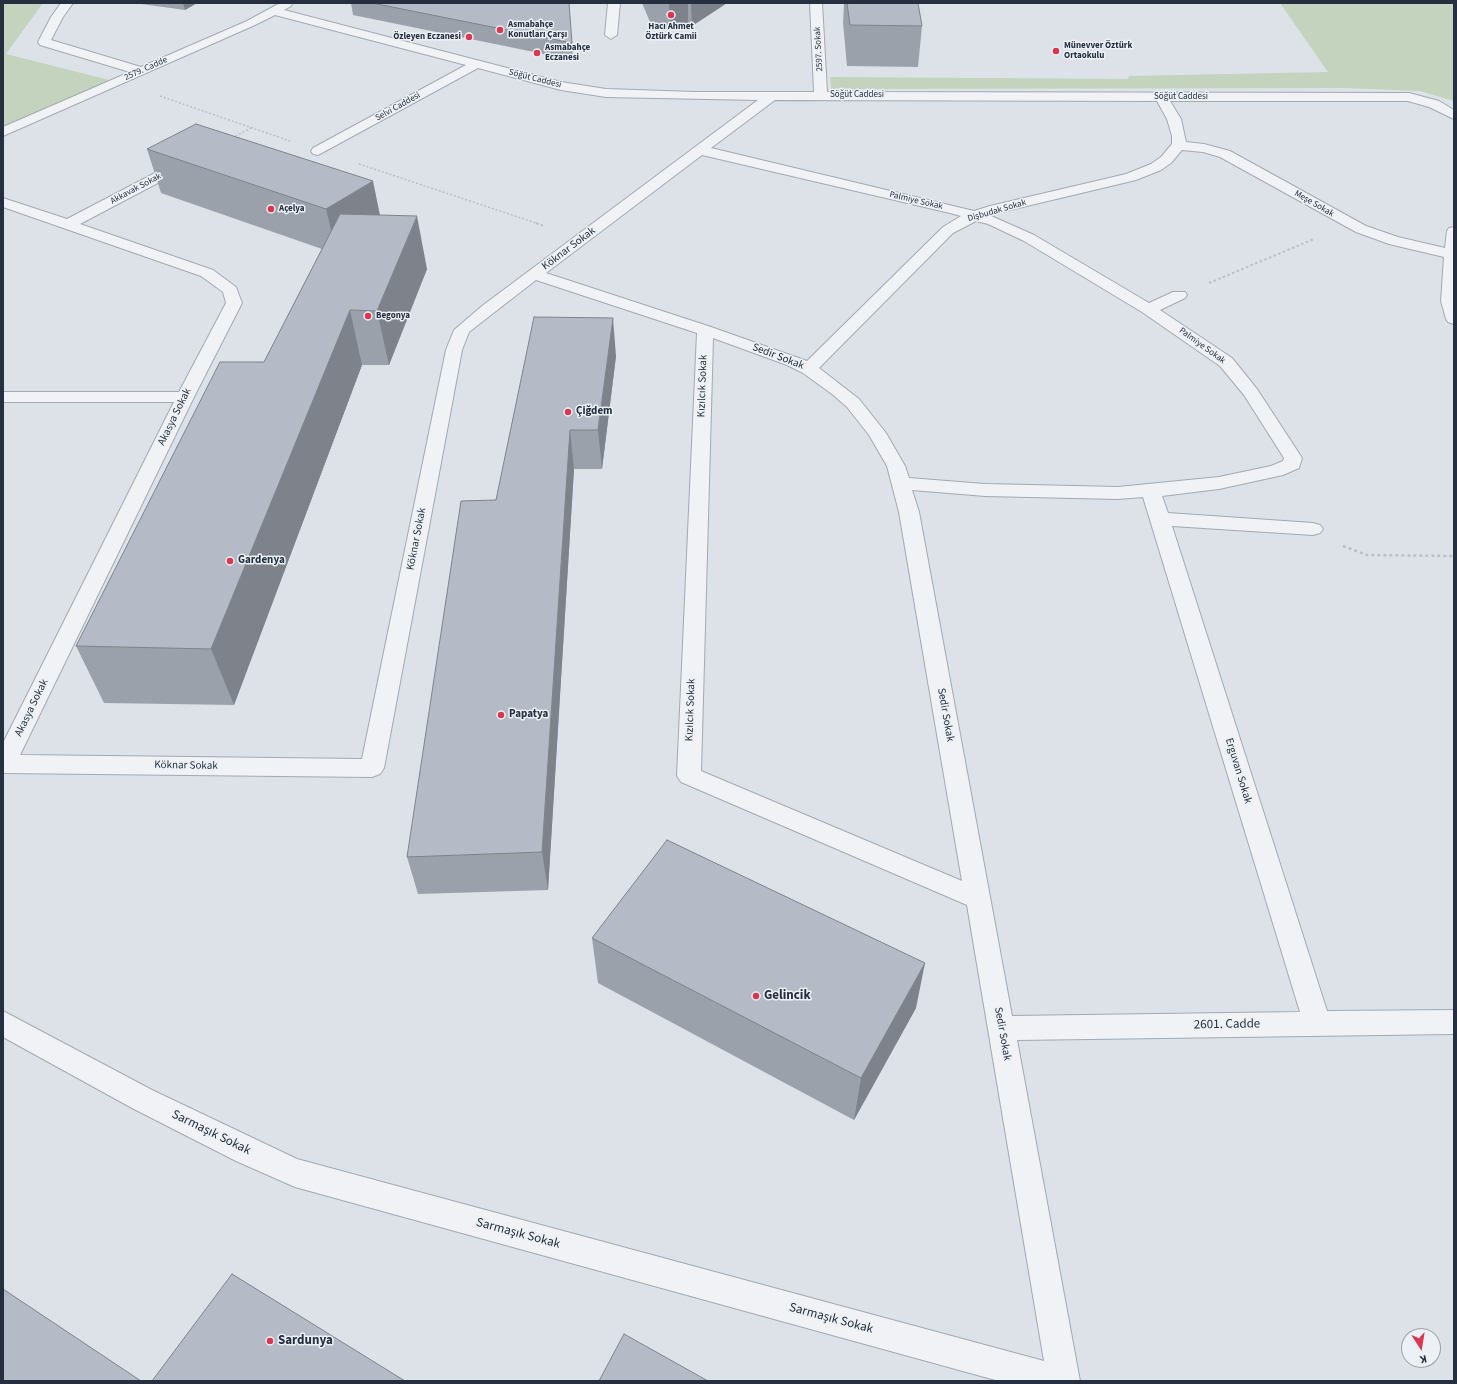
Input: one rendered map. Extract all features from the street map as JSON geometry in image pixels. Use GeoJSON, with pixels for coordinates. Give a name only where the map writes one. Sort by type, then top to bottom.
{"type":"FeatureCollection","features":[{"type":"Feature","properties":{"kind":"street"},"geometry":{"type":"LineString","coordinates":[[67,3],[57,17],[44,42],[142,71]]}},
{"type":"Feature","properties":{"kind":"street","name":"2579. Cadde"},"geometry":{"type":"LineString","coordinates":[[6,129],[142,71],[274,11],[288,3]]}},
{"type":"Feature","properties":{"kind":"street"},"geometry":{"type":"LineString","coordinates":[[611,35],[614,3]]}},
{"type":"Feature","properties":{"kind":"street","name":"2597. Sokak"},"geometry":{"type":"LineString","coordinates":[[816,3],[821,95]]}},
{"type":"Feature","properties":{"kind":"street","name":"Söğüt Caddesi"},"geometry":{"type":"LineString","coordinates":[[274,11],[560,86],[589,91],[647,95],[1409,98],[1430,102],[1451,113]]}},
{"type":"Feature","properties":{"kind":"street","name":"Selvi Caddesi"},"geometry":{"type":"LineString","coordinates":[[318,151],[477,64]]}},
{"type":"Feature","properties":{"kind":"street","name":"Köknar Sokak"},"geometry":{"type":"LineString","coordinates":[[4,764],[372,768],[456,343],[462,330],[772,96]]}},
{"type":"Feature","properties":{"kind":"street"},"geometry":{"type":"LineString","coordinates":[[1162,97],[1174,119],[1179,145]]}},
{"type":"Feature","properties":{"kind":"street","name":"Akkavak Sokak"},"geometry":{"type":"LineString","coordinates":[[69,224],[224,142]]}},
{"type":"Feature","properties":{"kind":"street","name":"Dişbudak Sokak"},"geometry":{"type":"LineString","coordinates":[[809,369],[948,230],[973,216],[1114,182],[1143,172],[1166,160],[1179,145]]}},
{"type":"Feature","properties":{"kind":"street","name":"Meşe Sokak"},"geometry":{"type":"LineString","coordinates":[[1179,145],[1204,148],[1225,154],[1349,224],[1394,241],[1452,254]]}},
{"type":"Feature","properties":{"kind":"street","name":"Palmiye Sokak"},"geometry":{"type":"LineString","coordinates":[[700,150],[973,216],[993,222],[1029,238],[1148,309],[1226,362],[1251,393],[1293,458],[1292,464],[1276,471],[1219,483],[1151,491],[1118,493],[985,490],[902,483]]}},
{"type":"Feature","properties":{"kind":"street","name":"Akasya Sokak"},"geometry":{"type":"LineString","coordinates":[[3,202],[207,273],[216,278],[230,290],[234,303],[184,397],[4,764]]}},
{"type":"Feature","properties":{"kind":"street"},"geometry":{"type":"LineString","coordinates":[[1454,231],[1449,301],[1454,319]]}},
{"type":"Feature","properties":{"kind":"street","name":"Sedir Sokak"},"geometry":{"type":"LineString","coordinates":[[535,275],[705,330],[793,361],[809,369],[838,390],[864,417],[887,449],[902,483],[909,512],[1064,1381]]}},
{"type":"Feature","properties":{"kind":"street"},"geometry":{"type":"LineString","coordinates":[[1148,309],[1180,295]]}},
{"type":"Feature","properties":{"kind":"street","name":"Kızılcık Sokak"},"geometry":{"type":"LineString","coordinates":[[705,330],[689,776],[978,900]]}},
{"type":"Feature","properties":{"kind":"street"},"geometry":{"type":"LineString","coordinates":[[3,397],[184,397]]}},
{"type":"Feature","properties":{"kind":"street","name":"Erguvan Sokak"},"geometry":{"type":"LineString","coordinates":[[1151,491],[1317,1023]]}},
{"type":"Feature","properties":{"kind":"street"},"geometry":{"type":"LineString","coordinates":[[1160,519],[1314,529]]}},
{"type":"Feature","properties":{"kind":"street","name":"2601. Cadde"},"geometry":{"type":"LineString","coordinates":[[1001,1028],[1454,1022]]}},
{"type":"Feature","properties":{"kind":"street","name":"Sarmaşık Sokak"},"geometry":{"type":"LineString","coordinates":[[3,1023],[149,1102],[295,1173],[1058,1381]]}},
{"type":"Feature","properties":{"kind":"path"},"geometry":{"type":"LineString","coordinates":[[117,82],[582,239]]}},
{"type":"Feature","properties":{"kind":"path"},"geometry":{"type":"LineString","coordinates":[[224,142],[251,128]]}},
{"type":"Feature","properties":{"kind":"path"},"geometry":{"type":"LineString","coordinates":[[1180,295],[1349,224]]}},
{"type":"Feature","properties":{"kind":"path"},"geometry":{"type":"LineString","coordinates":[[1314,529],[1351,550],[1367,555],[1454,556]]}},
{"type":"Feature","properties":{"kind":"green space"},"geometry":{"type":"Polygon","coordinates":[[[3,3],[43,3],[6,54],[117,82],[3,132],[3,3]]]}},
{"type":"Feature","properties":{"kind":"green space"},"geometry":{"type":"Polygon","coordinates":[[[1280,3],[1454,3],[1454,101],[1420,91],[1345,88],[831,89],[830,77],[1128,79],[1129,76],[1328,72],[1280,3]]]}},
{"type":"Feature","properties":{"kind":"building"},"geometry":{"type":"Polygon","coordinates":[[[372,3],[569,3],[572,43],[372,3]]]}},
{"type":"Feature","properties":{"kind":"building"},"geometry":{"type":"Polygon","coordinates":[[[847,3],[918,3],[922,26],[850,25],[847,3]]]}},
{"type":"Feature","properties":{"kind":"building"},"geometry":{"type":"Polygon","coordinates":[[[196,124],[373,181],[326,209],[147,149],[196,124]]]}},
{"type":"Feature","properties":{"kind":"building"},"geometry":{"type":"Polygon","coordinates":[[[340,214],[417,216],[377,311],[350,310],[211,649],[76,646],[220,362],[264,362],[340,214]]]}},
{"type":"Feature","properties":{"kind":"building"},"geometry":{"type":"Polygon","coordinates":[[[534,317],[613,318],[598,430],[570,430],[542,852],[407,857],[461,501],[496,500],[534,317]]]}},
{"type":"Feature","properties":{"kind":"building","name":"Gelincik"},"geometry":{"type":"Polygon","coordinates":[[[667,840],[925,963],[861,1078],[592,938],[667,840]]]}},
{"type":"Feature","properties":{"kind":"building"},"geometry":{"type":"Polygon","coordinates":[[[232,1274],[405,1381],[152,1381],[232,1274]]]}},
{"type":"Feature","properties":{"kind":"building"},"geometry":{"type":"Polygon","coordinates":[[[3,1289],[141,1381],[3,1381],[3,1289]]]}},
{"type":"Feature","properties":{"kind":"building"},"geometry":{"type":"Polygon","coordinates":[[[624,1334],[708,1381],[599,1381],[624,1334]]]}},
{"type":"Feature","properties":{"kind":"place","name":"Hacı Ahmet Öztürk Camii"},"geometry":{"type":"Point","coordinates":[671,15]}},
{"type":"Feature","properties":{"kind":"place","name":"Asmabahçe Konutları Çarşı"},"geometry":{"type":"Point","coordinates":[500,30]}},
{"type":"Feature","properties":{"kind":"place","name":"Özleyen Eczanesi"},"geometry":{"type":"Point","coordinates":[469,37]}},
{"type":"Feature","properties":{"kind":"place","name":"Münevver Öztürk Ortaokulu"},"geometry":{"type":"Point","coordinates":[1056,51]}},
{"type":"Feature","properties":{"kind":"place","name":"Asmabahçe Eczanesi"},"geometry":{"type":"Point","coordinates":[537,53]}},
{"type":"Feature","properties":{"kind":"place","name":"Açelya"},"geometry":{"type":"Point","coordinates":[271,209]}},
{"type":"Feature","properties":{"kind":"place","name":"Begonya"},"geometry":{"type":"Point","coordinates":[368,316]}},
{"type":"Feature","properties":{"kind":"place","name":"Çiğdem"},"geometry":{"type":"Point","coordinates":[568,412]}},
{"type":"Feature","properties":{"kind":"place","name":"Gardenya"},"geometry":{"type":"Point","coordinates":[230,561]}},
{"type":"Feature","properties":{"kind":"place","name":"Papatya"},"geometry":{"type":"Point","coordinates":[501,715]}},
{"type":"Feature","properties":{"kind":"place","name":"Gelincik"},"geometry":{"type":"Point","coordinates":[756,996]}},
{"type":"Feature","properties":{"kind":"place","name":"Sardunya"},"geometry":{"type":"Point","coordinates":[270,1341]}}]}
